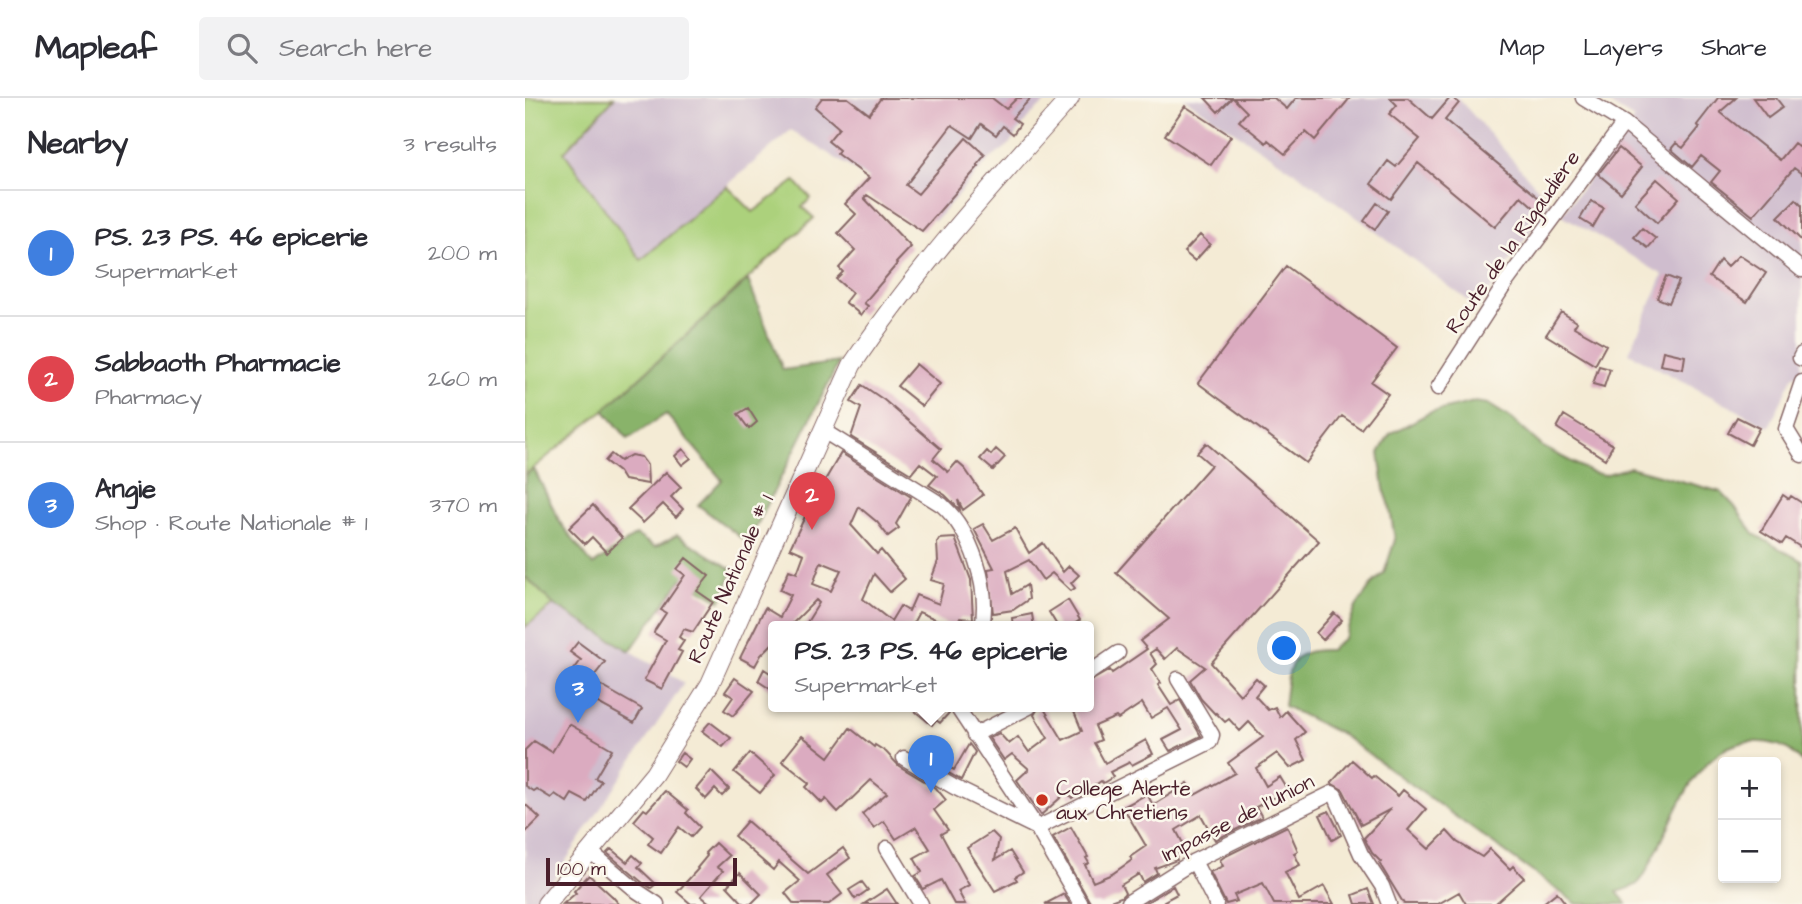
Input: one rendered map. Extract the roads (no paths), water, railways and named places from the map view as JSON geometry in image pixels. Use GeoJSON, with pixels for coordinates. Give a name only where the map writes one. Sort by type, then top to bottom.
{"type":"FeatureCollection","features":[{"type":"Feature","properties":{"kind":"main road","name":"Route Nationale # 1"},"geometry":{"type":"LineString","coordinates":[[546,904],[654,774],[710,684],[852,365],[884,318],[987,191],[1070,98]]}},
{"type":"Feature","properties":{"kind":"street"},"geometry":{"type":"LineString","coordinates":[[1583,98],[1625,123],[1802,270]]}},
{"type":"Feature","properties":{"kind":"street","name":"Route de la Rigaudière"},"geometry":{"type":"LineString","coordinates":[[1438,388],[1507,281],[1625,123]]}},
{"type":"Feature","properties":{"kind":"street"},"geometry":{"type":"LineString","coordinates":[[1802,382],[1786,429],[1802,454]]}},
{"type":"Feature","properties":{"kind":"street"},"geometry":{"type":"LineString","coordinates":[[822,430],[952,513],[979,570],[983,621]]}},
{"type":"Feature","properties":{"kind":"street"},"geometry":{"type":"LineString","coordinates":[[1094,670],[1118,653]]}},
{"type":"Feature","properties":{"kind":"street"},"geometry":{"type":"LineString","coordinates":[[1037,828],[1210,742],[1212,735],[1178,679]]}},
{"type":"Feature","properties":{"kind":"street"},"geometry":{"type":"LineString","coordinates":[[960,712],[1037,828],[1081,904]]}},
{"type":"Feature","properties":{"kind":"street"},"geometry":{"type":"LineString","coordinates":[[974,735],[1019,712]]}},
{"type":"Feature","properties":{"kind":"street"},"geometry":{"type":"LineString","coordinates":[[904,758],[954,787],[1037,828]]}},
{"type":"Feature","properties":{"kind":"street","name":"Impasse de l'Union"},"geometry":{"type":"LineString","coordinates":[[1128,903],[1194,861],[1332,793],[1335,794],[1361,854],[1383,887],[1389,904]]}},
{"type":"Feature","properties":{"kind":"street"},"geometry":{"type":"LineString","coordinates":[[887,848],[921,904]]}},
{"type":"Feature","properties":{"kind":"street"},"geometry":{"type":"LineString","coordinates":[[591,852],[637,891],[657,904]]}},
{"type":"Feature","properties":{"kind":"street"},"geometry":{"type":"LineString","coordinates":[[1194,861],[1216,904]]}},
{"type":"Feature","properties":{"kind":"place","name":"Sabbaoth Pharmacie"},"geometry":{"type":"Point","coordinates":[812,530]}},
{"type":"Feature","properties":{"kind":"place","name":"Angie"},"geometry":{"type":"Point","coordinates":[578,723]}},
{"type":"Feature","properties":{"kind":"place","name":"PS. 23 PS. 46 epicerie"},"geometry":{"type":"Point","coordinates":[931,793]}},
{"type":"Feature","properties":{"kind":"place","name":"College Alerte aux Chretiens"},"geometry":{"type":"Point","coordinates":[1042,800]}}]}
